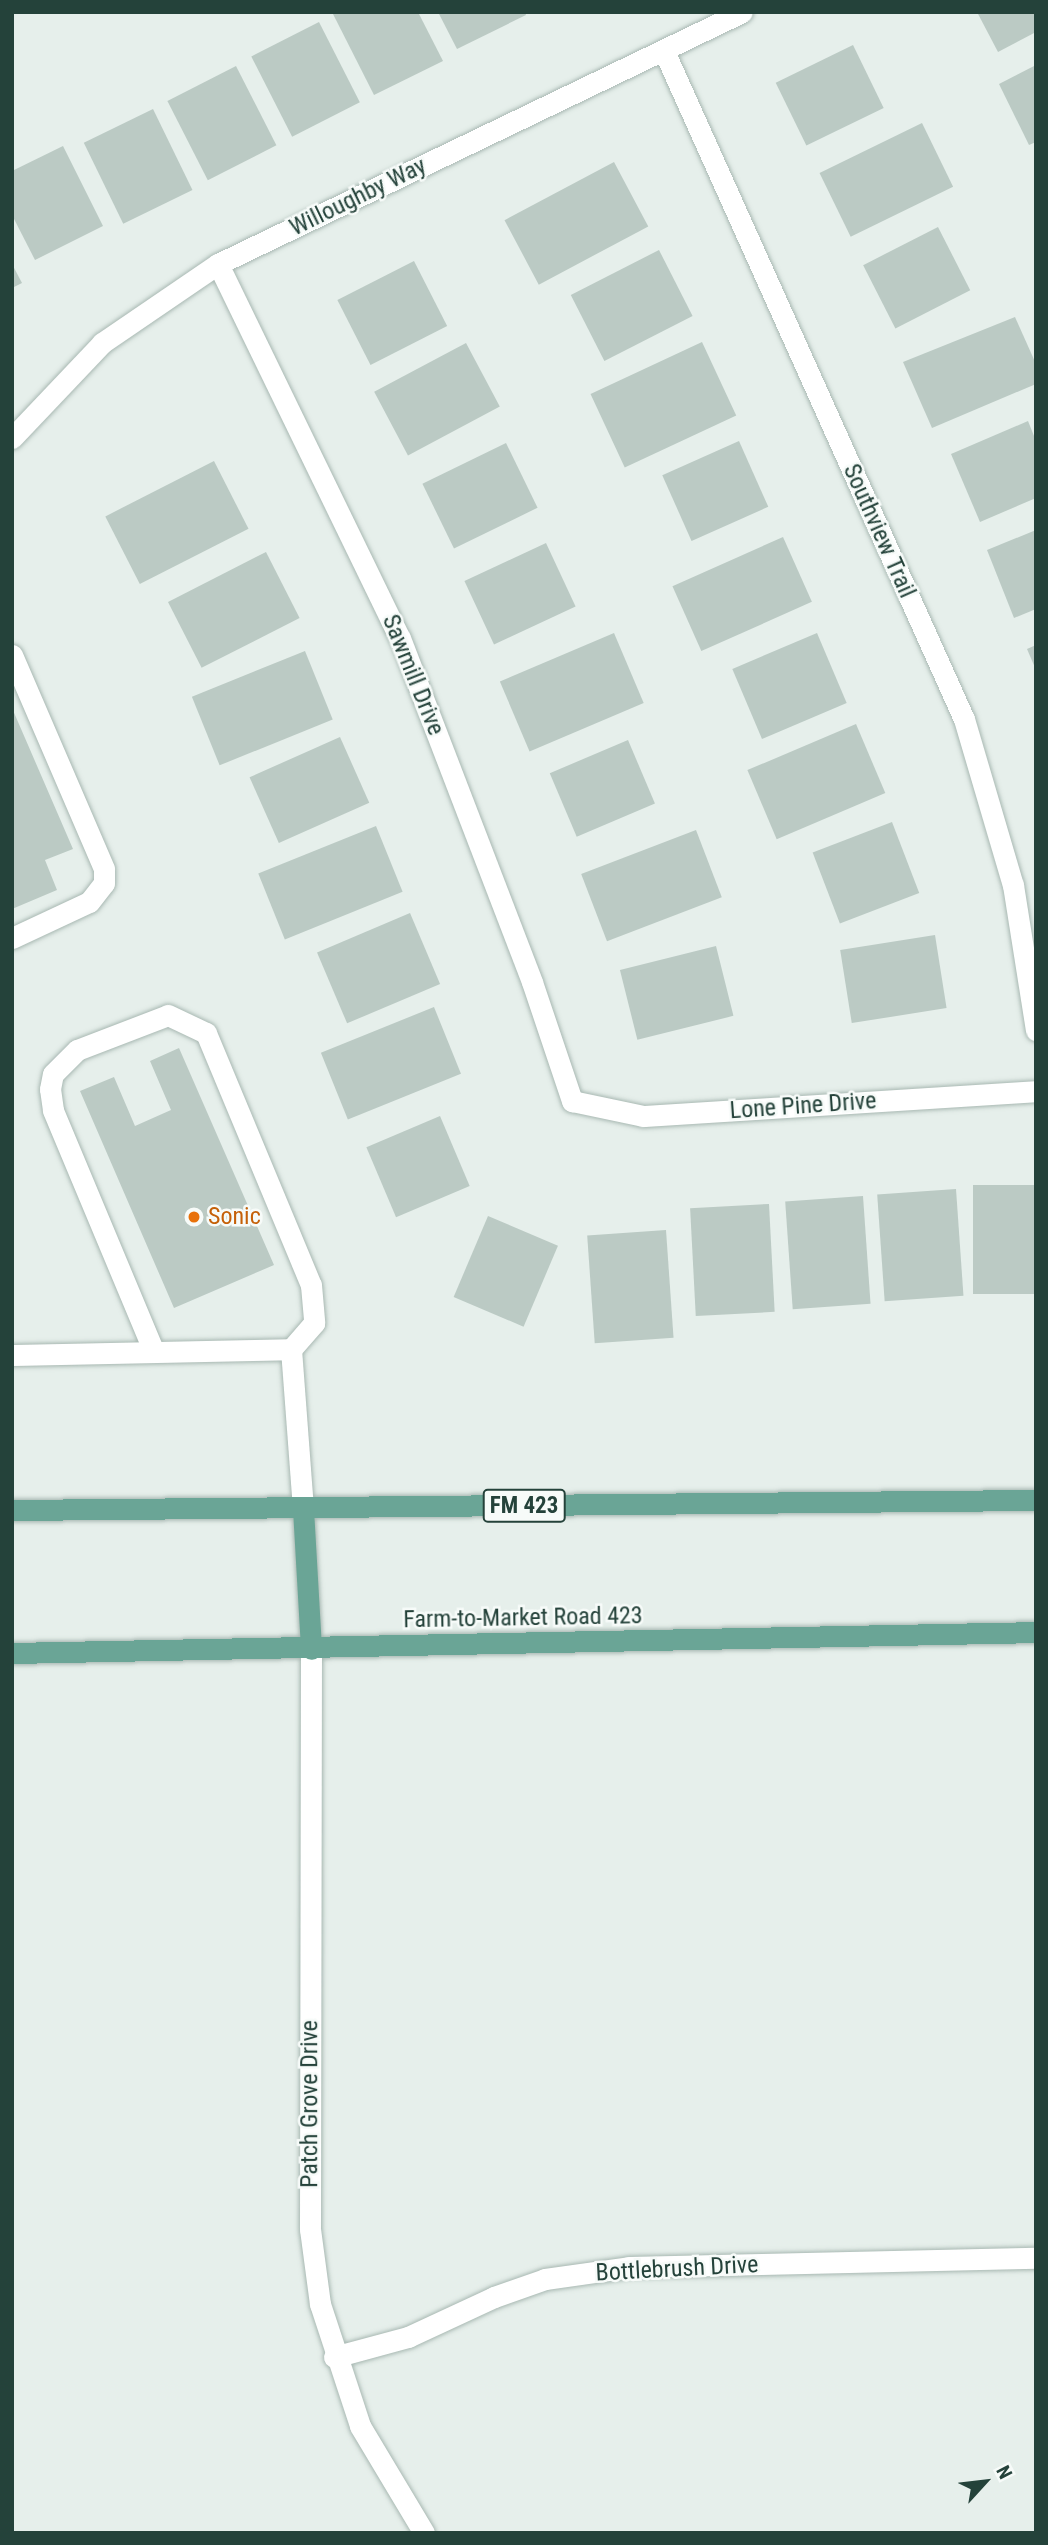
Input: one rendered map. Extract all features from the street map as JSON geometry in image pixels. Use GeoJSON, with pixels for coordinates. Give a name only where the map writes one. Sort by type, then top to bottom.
{"type":"FeatureCollection","features":[{"type":"Feature","properties":{"kind":"main road","name":"FM 423"},"geometry":{"type":"LineString","coordinates":[[12,1510],[1036,1500]]}},
{"type":"Feature","properties":{"kind":"main road"},"geometry":{"type":"LineString","coordinates":[[303,1509],[311,1649]]}},
{"type":"Feature","properties":{"kind":"main road","name":"Farm-to-Market Road 423"},"geometry":{"type":"LineString","coordinates":[[12,1653],[311,1649],[1036,1632]]}},
{"type":"Feature","properties":{"kind":"street","name":"Willoughby Way"},"geometry":{"type":"LineString","coordinates":[[12,438],[102,343],[218,264],[741,12]]}},
{"type":"Feature","properties":{"kind":"street","name":"Southview Trail"},"geometry":{"type":"LineString","coordinates":[[664,51],[964,719],[1013,885],[1036,1030]]}},
{"type":"Feature","properties":{"kind":"street","name":"Sawmill Drive"},"geometry":{"type":"LineString","coordinates":[[218,264],[400,638],[532,982],[572,1101]]}},
{"type":"Feature","properties":{"kind":"street"},"geometry":{"type":"LineString","coordinates":[[12,655],[104,876],[98,894],[89,902],[12,938]]}},
{"type":"Feature","properties":{"kind":"street"},"geometry":{"type":"LineString","coordinates":[[154,1352],[53,1110],[50,1089],[53,1074],[77,1050],[168,1015],[206,1033],[311,1285],[314,1323],[291,1349],[303,1509]]}},
{"type":"Feature","properties":{"kind":"street","name":"Lone Pine Drive"},"geometry":{"type":"LineString","coordinates":[[572,1101],[643,1116],[1036,1090]]}},
{"type":"Feature","properties":{"kind":"street"},"geometry":{"type":"LineString","coordinates":[[12,1355],[291,1349]]}},
{"type":"Feature","properties":{"kind":"street","name":"Patch Grove Drive"},"geometry":{"type":"LineString","coordinates":[[311,1649],[310,2229],[320,2304],[334,2357],[360,2426],[424,2533]]}},
{"type":"Feature","properties":{"kind":"street","name":"Bottlebrush Drive"},"geometry":{"type":"LineString","coordinates":[[334,2357],[408,2337],[494,2297],[545,2279],[617,2269],[1036,2258]]}},
{"type":"Feature","properties":{"kind":"building"},"geometry":{"type":"Polygon","coordinates":[[[418,12],[443,61],[374,95],[333,14],[418,12]]]}},
{"type":"Feature","properties":{"kind":"building"},"geometry":{"type":"Polygon","coordinates":[[[438,12],[525,12],[526,15],[457,49],[438,12]]]}},
{"type":"Feature","properties":{"kind":"building"},"geometry":{"type":"Polygon","coordinates":[[[977,12],[1036,12],[1036,32],[998,52],[977,12]]]}},
{"type":"Feature","properties":{"kind":"building"},"geometry":{"type":"Polygon","coordinates":[[[319,22],[360,102],[292,137],[251,57],[319,22]]]}},
{"type":"Feature","properties":{"kind":"building"},"geometry":{"type":"Polygon","coordinates":[[[853,45],[884,108],[806,146],[776,83],[853,45]]]}},
{"type":"Feature","properties":{"kind":"building"},"geometry":{"type":"Polygon","coordinates":[[[1036,65],[1036,142],[1029,145],[999,84],[1036,65]]]}},
{"type":"Feature","properties":{"kind":"building"},"geometry":{"type":"Polygon","coordinates":[[[236,66],[276,145],[208,180],[167,101],[236,66]]]}},
{"type":"Feature","properties":{"kind":"building"},"geometry":{"type":"Polygon","coordinates":[[[153,109],[192,190],[123,224],[84,143],[153,109]]]}},
{"type":"Feature","properties":{"kind":"building"},"geometry":{"type":"Polygon","coordinates":[[[922,123],[953,187],[851,237],[820,173],[922,123]]]}},
{"type":"Feature","properties":{"kind":"building"},"geometry":{"type":"Polygon","coordinates":[[[63,146],[103,226],[35,260],[12,215],[12,171],[63,146]]]}},
{"type":"Feature","properties":{"kind":"building"},"geometry":{"type":"Polygon","coordinates":[[[614,162],[648,226],[539,285],[505,220],[614,162]]]}},
{"type":"Feature","properties":{"kind":"building"},"geometry":{"type":"Polygon","coordinates":[[[938,227],[970,290],[895,328],[863,265],[938,227]]]}},
{"type":"Feature","properties":{"kind":"building"},"geometry":{"type":"Polygon","coordinates":[[[659,250],[693,316],[604,361],[571,295],[659,250]]]}},
{"type":"Feature","properties":{"kind":"building"},"geometry":{"type":"Polygon","coordinates":[[[414,261],[447,326],[371,365],[337,300],[414,261]]]}},
{"type":"Feature","properties":{"kind":"building"},"geometry":{"type":"Polygon","coordinates":[[[12,264],[22,283],[12,288],[12,264]]]}},
{"type":"Feature","properties":{"kind":"building"},"geometry":{"type":"Polygon","coordinates":[[[1015,317],[1036,364],[1036,384],[932,428],[903,362],[1015,317]]]}},
{"type":"Feature","properties":{"kind":"building"},"geometry":{"type":"Polygon","coordinates":[[[702,342],[736,415],[625,467],[591,394],[702,342]]]}},
{"type":"Feature","properties":{"kind":"building"},"geometry":{"type":"Polygon","coordinates":[[[466,343],[500,407],[408,455],[374,392],[466,343]]]}},
{"type":"Feature","properties":{"kind":"building"},"geometry":{"type":"Polygon","coordinates":[[[1028,421],[1036,441],[1036,498],[980,522],[951,454],[1028,421]]]}},
{"type":"Feature","properties":{"kind":"building"},"geometry":{"type":"Polygon","coordinates":[[[739,441],[768,507],[692,541],[662,475],[739,441]]]}},
{"type":"Feature","properties":{"kind":"building"},"geometry":{"type":"Polygon","coordinates":[[[506,443],[538,508],[454,548],[422,484],[506,443]]]}},
{"type":"Feature","properties":{"kind":"building"},"geometry":{"type":"Polygon","coordinates":[[[214,461],[249,529],[140,584],[105,516],[214,461]]]}},
{"type":"Feature","properties":{"kind":"building"},"geometry":{"type":"Polygon","coordinates":[[[1036,530],[1036,609],[1014,618],[987,550],[1036,530]]]}},
{"type":"Feature","properties":{"kind":"building"},"geometry":{"type":"Polygon","coordinates":[[[783,537],[812,602],[701,651],[672,586],[783,537]]]}},
{"type":"Feature","properties":{"kind":"building"},"geometry":{"type":"Polygon","coordinates":[[[546,543],[576,606],[494,644],[464,581],[546,543]]]}},
{"type":"Feature","properties":{"kind":"building"},"geometry":{"type":"Polygon","coordinates":[[[266,552],[300,618],[202,668],[168,602],[266,552]]]}},
{"type":"Feature","properties":{"kind":"building"},"geometry":{"type":"Polygon","coordinates":[[[614,633],[644,703],[530,751],[500,681],[614,633]]]}},
{"type":"Feature","properties":{"kind":"building"},"geometry":{"type":"Polygon","coordinates":[[[817,633],[847,703],[762,739],[732,669],[817,633]]]}},
{"type":"Feature","properties":{"kind":"building"},"geometry":{"type":"Polygon","coordinates":[[[1036,645],[1036,670],[1027,649],[1036,645]]]}},
{"type":"Feature","properties":{"kind":"building"},"geometry":{"type":"Polygon","coordinates":[[[305,651],[333,720],[220,765],[192,697],[305,651]]]}},
{"type":"Feature","properties":{"kind":"building"},"geometry":{"type":"Polygon","coordinates":[[[12,708],[73,849],[45,860],[57,890],[12,909],[12,708]]]}},
{"type":"Feature","properties":{"kind":"building"},"geometry":{"type":"Polygon","coordinates":[[[856,724],[885,793],[777,839],[747,770],[856,724]]]}},
{"type":"Feature","properties":{"kind":"building"},"geometry":{"type":"Polygon","coordinates":[[[340,737],[369,803],[279,843],[250,777],[340,737]]]}},
{"type":"Feature","properties":{"kind":"building"},"geometry":{"type":"Polygon","coordinates":[[[628,740],[655,804],[577,837],[550,773],[628,740]]]}},
{"type":"Feature","properties":{"kind":"building"},"geometry":{"type":"Polygon","coordinates":[[[892,822],[919,893],[840,923],[813,852],[892,822]]]}},
{"type":"Feature","properties":{"kind":"building"},"geometry":{"type":"Polygon","coordinates":[[[376,826],[403,892],[285,939],[258,874],[376,826]]]}},
{"type":"Feature","properties":{"kind":"building"},"geometry":{"type":"Polygon","coordinates":[[[696,830],[722,897],[607,941],[581,874],[696,830]]]}},
{"type":"Feature","properties":{"kind":"building"},"geometry":{"type":"Polygon","coordinates":[[[410,913],[440,984],[347,1023],[317,952],[410,913]]]}},
{"type":"Feature","properties":{"kind":"building"},"geometry":{"type":"Polygon","coordinates":[[[935,935],[947,1008],[852,1023],[840,950],[935,935]]]}},
{"type":"Feature","properties":{"kind":"building"},"geometry":{"type":"Polygon","coordinates":[[[716,946],[733,1016],[637,1040],[620,970],[716,946]]]}},
{"type":"Feature","properties":{"kind":"building"},"geometry":{"type":"Polygon","coordinates":[[[434,1007],[461,1074],[348,1119],[321,1053],[434,1007]]]}},
{"type":"Feature","properties":{"kind":"building"},"geometry":{"type":"Polygon","coordinates":[[[179,1048],[274,1265],[174,1308],[80,1091],[114,1077],[135,1126],[171,1110],[150,1061],[179,1048]]]}},
{"type":"Feature","properties":{"kind":"building"},"geometry":{"type":"Polygon","coordinates":[[[440,1116],[470,1186],[396,1217],[366,1147],[440,1116]]]}},
{"type":"Feature","properties":{"kind":"building"},"geometry":{"type":"Polygon","coordinates":[[[973,1185],[1036,1185],[1036,1294],[973,1294],[973,1185]]]}},
{"type":"Feature","properties":{"kind":"building"},"geometry":{"type":"Polygon","coordinates":[[[956,1189],[963,1296],[885,1301],[877,1195],[956,1189]]]}},
{"type":"Feature","properties":{"kind":"building"},"geometry":{"type":"Polygon","coordinates":[[[863,1196],[871,1304],[793,1309],[785,1201],[863,1196]]]}},
{"type":"Feature","properties":{"kind":"building"},"geometry":{"type":"Polygon","coordinates":[[[769,1204],[775,1312],[696,1316],[690,1208],[769,1204]]]}},
{"type":"Feature","properties":{"kind":"building"},"geometry":{"type":"Polygon","coordinates":[[[488,1216],[558,1246],[524,1327],[454,1297],[488,1216]]]}},
{"type":"Feature","properties":{"kind":"building"},"geometry":{"type":"Polygon","coordinates":[[[666,1230],[674,1338],[595,1343],[587,1236],[666,1230]]]}},
{"type":"Feature","properties":{"kind":"place","name":"Sonic"},"geometry":{"type":"Point","coordinates":[194,1217]}}]}
